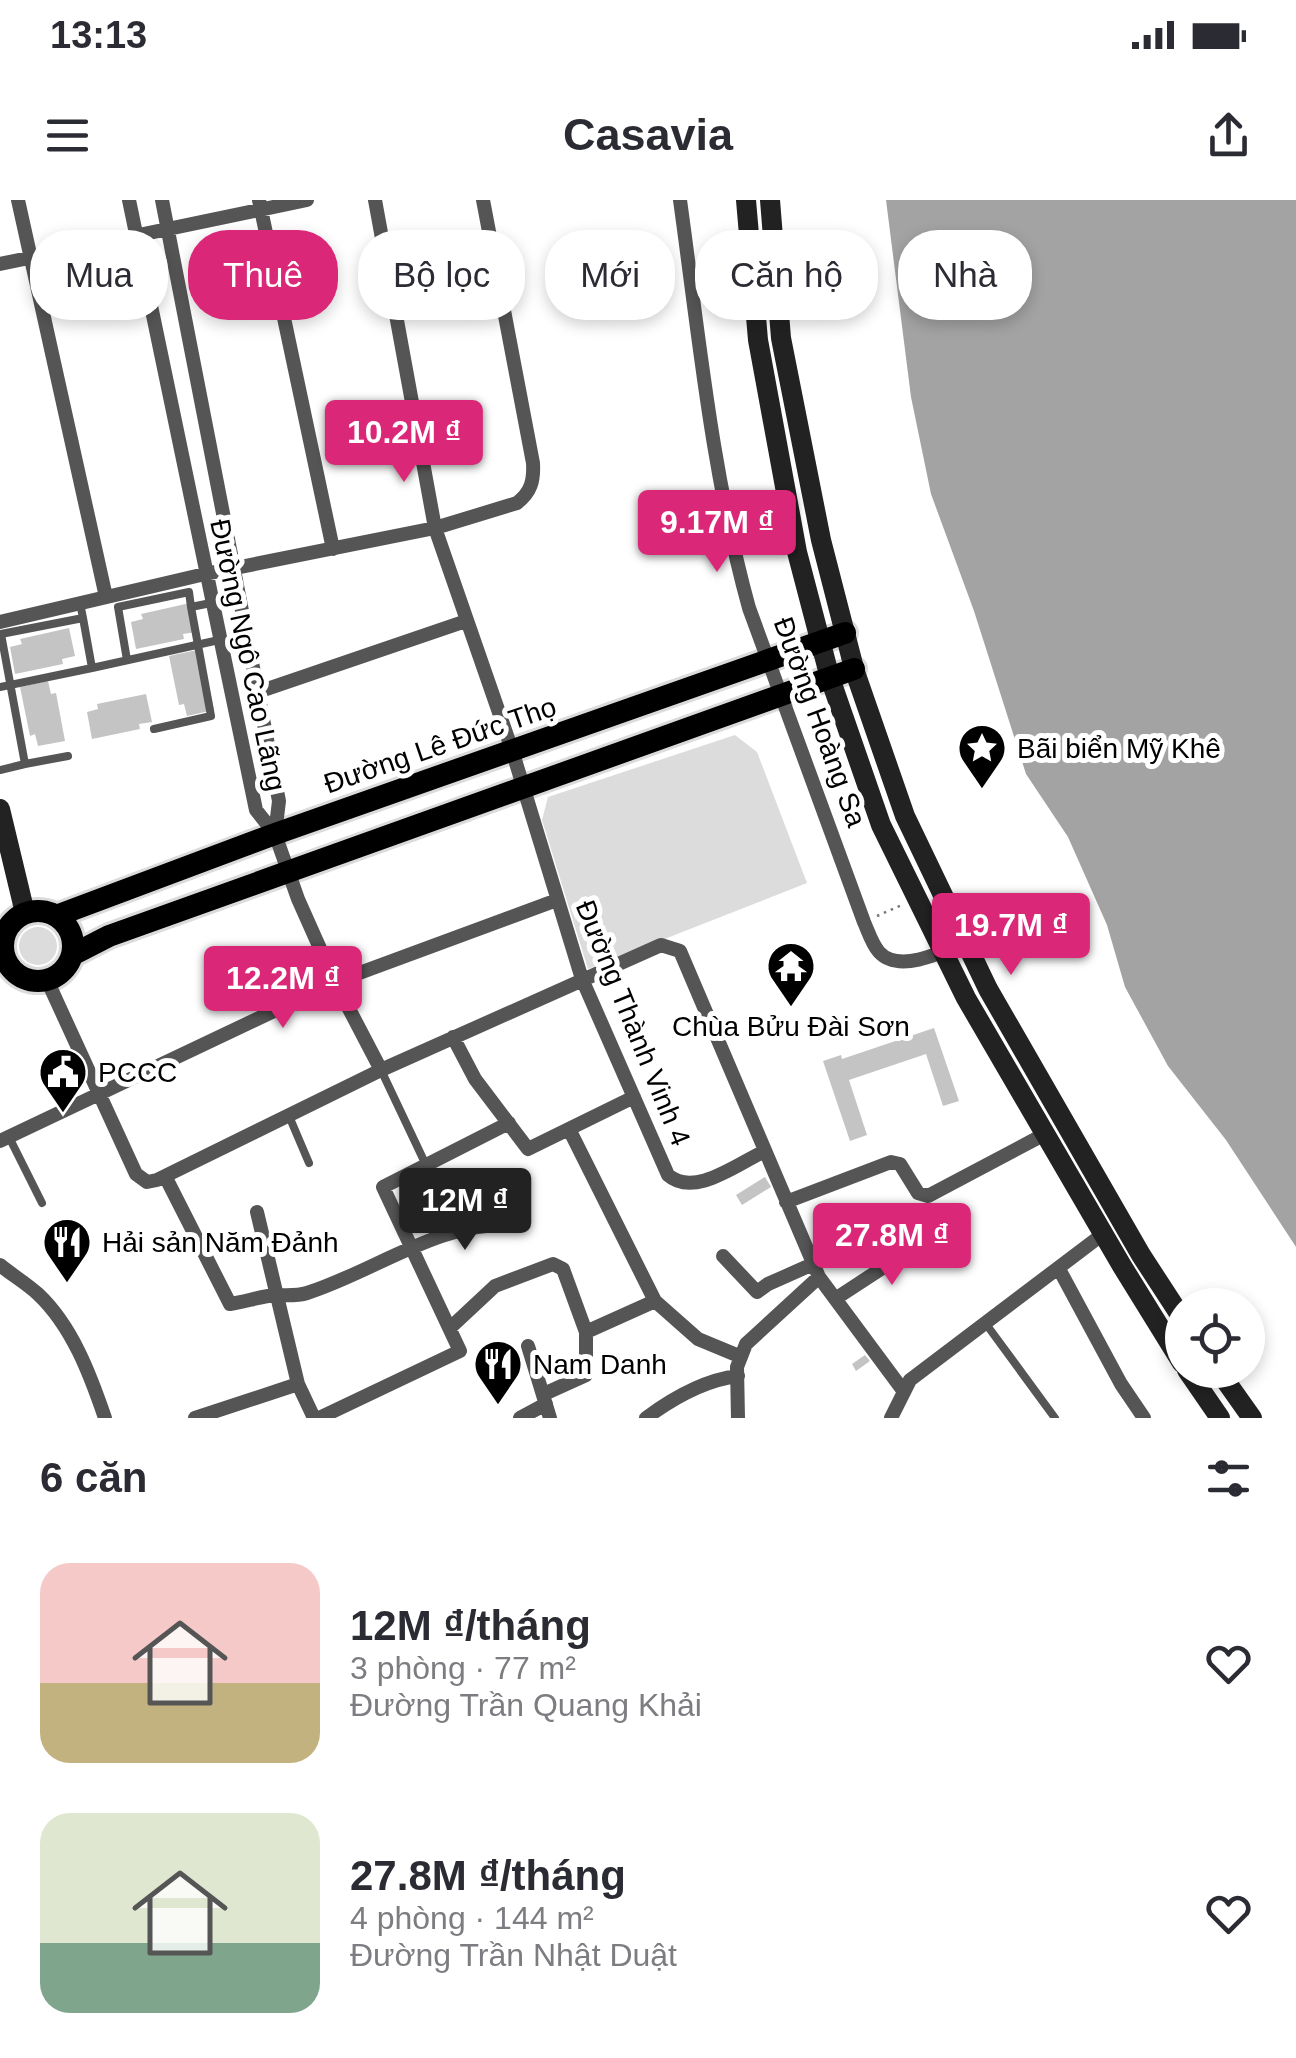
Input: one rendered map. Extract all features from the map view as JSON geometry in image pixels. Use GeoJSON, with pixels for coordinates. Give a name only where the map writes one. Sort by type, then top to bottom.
{"type":"FeatureCollection","features":[{"type":"Feature","properties":{"kind":"main road","name":"Đường Hoàng Sa"},"geometry":{"type":"LineString","coordinates":[[746,200],[758,340],[797,552],[830,678],[881,824],[966,998],[1165,1335]]}},
{"type":"Feature","properties":{"kind":"main road","name":"Đường Hoàng Sa"},"geometry":{"type":"LineString","coordinates":[[770,200],[781,338],[821,540],[854,669],[905,816],[988,989],[1165,1291]]}},
{"type":"Feature","properties":{"kind":"main road","name":"Đường Lê Đức Thọ"},"geometry":{"type":"LineString","coordinates":[[56,916],[275,834],[845,633]]}},
{"type":"Feature","properties":{"kind":"main road"},"geometry":{"type":"LineString","coordinates":[[72,955],[71,932],[56,916],[38,910],[25,914],[7,929],[2,949],[12,969],[10,980],[47,980],[63,970],[72,955],[109,936],[854,669]]}},
{"type":"Feature","properties":{"kind":"main road"},"geometry":{"type":"LineString","coordinates":[[0,809],[25,914]]}},
{"type":"Feature","properties":{"kind":"main road"},"geometry":{"type":"LineString","coordinates":[[1103,1234],[1122,1222]]}},
{"type":"Feature","properties":{"kind":"main road"},"geometry":{"type":"LineString","coordinates":[[1199,1388],[1220,1418]]}},
{"type":"Feature","properties":{"kind":"main road"},"geometry":{"type":"LineString","coordinates":[[1231,1388],[1252,1418]]}},
{"type":"Feature","properties":{"kind":"street"},"geometry":{"type":"LineString","coordinates":[[0,264],[30,257],[18,200]]}},
{"type":"Feature","properties":{"kind":"street","name":"Đường Ngô Cao Lãng"},"geometry":{"type":"LineString","coordinates":[[128,200],[135,230]]}},
{"type":"Feature","properties":{"kind":"street","name":"Đường Ngô Cao Lãng"},"geometry":{"type":"LineString","coordinates":[[162,200],[168,230]]}},
{"type":"Feature","properties":{"kind":"street"},"geometry":{"type":"LineString","coordinates":[[168,231],[260,204],[307,200]]}},
{"type":"Feature","properties":{"kind":"street","name":"Đường Thành Vinh 4"},"geometry":{"type":"LineString","coordinates":[[375,200],[436,528],[512,750],[582,978],[668,1175],[689,1185],[698,1183],[763,1152]]}},
{"type":"Feature","properties":{"kind":"street"},"geometry":{"type":"LineString","coordinates":[[0,622],[82,610],[106,597],[138,596],[205,574],[436,528],[517,503],[531,487],[534,476],[484,200]]}},
{"type":"Feature","properties":{"kind":"street","name":"Đường Hoàng Sa"},"geometry":{"type":"LineString","coordinates":[[680,200],[727,520],[748,608],[864,922],[875,947],[887,958],[904,962],[965,942]]}},
{"type":"Feature","properties":{"kind":"street"},"geometry":{"type":"LineString","coordinates":[[260,204],[333,549]]}},
{"type":"Feature","properties":{"kind":"street","name":"Đường Ngô Cao Lãng"},"geometry":{"type":"LineString","coordinates":[[168,231],[279,801],[275,834]]}},
{"type":"Feature","properties":{"kind":"street"},"geometry":{"type":"LineString","coordinates":[[44,320],[106,597]]}},
{"type":"Feature","properties":{"kind":"street","name":"Đường Ngô Cao Lãng"},"geometry":{"type":"LineString","coordinates":[[153,320],[256,810],[275,834]]}},
{"type":"Feature","properties":{"kind":"street"},"geometry":{"type":"LineString","coordinates":[[258,692],[466,621]]}},
{"type":"Feature","properties":{"kind":"street"},"geometry":{"type":"LineString","coordinates":[[275,834],[335,982],[381,1070]]}},
{"type":"Feature","properties":{"kind":"street"},"geometry":{"type":"LineString","coordinates":[[4,1138],[335,982],[556,900]]}},
{"type":"Feature","properties":{"kind":"street"},"geometry":{"type":"LineString","coordinates":[[47,980],[136,1174],[148,1182],[582,978],[661,945],[672,946],[680,951],[816,1271],[902,1389]]}},
{"type":"Feature","properties":{"kind":"street"},"geometry":{"type":"LineString","coordinates":[[453,1038],[475,1079],[528,1149],[634,1097]]}},
{"type":"Feature","properties":{"kind":"street"},"geometry":{"type":"LineString","coordinates":[[257,1212],[298,1384],[316,1418],[460,1351],[383,1187],[510,1123]]}},
{"type":"Feature","properties":{"kind":"street"},"geometry":{"type":"LineString","coordinates":[[568,1129],[656,1301],[698,1339],[739,1356]]}},
{"type":"Feature","properties":{"kind":"street"},"geometry":{"type":"LineString","coordinates":[[786,1202],[891,1162],[900,1164],[918,1193],[928,1196],[1044,1134]]}},
{"type":"Feature","properties":{"kind":"street"},"geometry":{"type":"LineString","coordinates":[[165,1176],[230,1304],[305,1294],[479,1226],[515,1226]]}},
{"type":"Feature","properties":{"kind":"street"},"geometry":{"type":"LineString","coordinates":[[891,1418],[902,1389],[910,1380],[1103,1234]]}},
{"type":"Feature","properties":{"kind":"street"},"geometry":{"type":"LineString","coordinates":[[836,1299],[884,1267],[882,1255]]}},
{"type":"Feature","properties":{"kind":"street"},"geometry":{"type":"LineString","coordinates":[[723,1256],[757,1292],[768,1284],[816,1271]]}},
{"type":"Feature","properties":{"kind":"street"},"geometry":{"type":"LineString","coordinates":[[450,1328],[495,1286],[553,1264],[563,1269],[586,1332],[586,1374],[547,1405],[520,1418]]}},
{"type":"Feature","properties":{"kind":"street"},"geometry":{"type":"LineString","coordinates":[[0,1265],[55,1312],[75,1345],[105,1418]]}},
{"type":"Feature","properties":{"kind":"street"},"geometry":{"type":"LineString","coordinates":[[1058,1269],[1144,1418]]}},
{"type":"Feature","properties":{"kind":"street"},"geometry":{"type":"LineString","coordinates":[[738,1418],[739,1356],[816,1271]]}},
{"type":"Feature","properties":{"kind":"street"},"geometry":{"type":"LineString","coordinates":[[586,1332],[656,1301]]}},
{"type":"Feature","properties":{"kind":"street"},"geometry":{"type":"LineString","coordinates":[[528,1346],[547,1405]]}},
{"type":"Feature","properties":{"kind":"street"},"geometry":{"type":"LineString","coordinates":[[646,1418],[699,1386],[718,1378],[738,1376]]}},
{"type":"Feature","properties":{"kind":"street"},"geometry":{"type":"LineString","coordinates":[[195,1418],[298,1384]]}},
{"type":"Feature","properties":{"kind":"lane"},"geometry":{"type":"LineString","coordinates":[[127,660],[118,607],[138,596],[189,592],[211,716],[154,729]]}},
{"type":"Feature","properties":{"kind":"lane"},"geometry":{"type":"LineString","coordinates":[[192,607],[211,603]]}},
{"type":"Feature","properties":{"kind":"lane"},"geometry":{"type":"LineString","coordinates":[[25,764],[1,634],[82,610],[92,668]]}},
{"type":"Feature","properties":{"kind":"lane"},"geometry":{"type":"LineString","coordinates":[[0,687],[219,640]]}},
{"type":"Feature","properties":{"kind":"lane"},"geometry":{"type":"LineString","coordinates":[[203,674],[225,669]]}},
{"type":"Feature","properties":{"kind":"lane"},"geometry":{"type":"LineString","coordinates":[[0,770],[68,756]]}},
{"type":"Feature","properties":{"kind":"lane"},"geometry":{"type":"LineString","coordinates":[[381,1070],[426,1165]]}},
{"type":"Feature","properties":{"kind":"lane"},"geometry":{"type":"LineString","coordinates":[[289,1116],[309,1163]]}},
{"type":"Feature","properties":{"kind":"lane"},"geometry":{"type":"LineString","coordinates":[[4,1138],[42,1203]]}},
{"type":"Feature","properties":{"kind":"lane"},"geometry":{"type":"LineString","coordinates":[[986,1324],[1054,1418]]}},
{"type":"Feature","properties":{"kind":"path"},"geometry":{"type":"LineString","coordinates":[[864,922],[917,898]]}},
{"type":"Feature","properties":{"kind":"shaded area"},"geometry":{"type":"Polygon","coordinates":[[[886,200],[1296,200],[1296,1247],[1226,1140],[1168,1066],[1125,987],[1107,925],[1068,837],[1026,774],[974,611],[931,494],[911,397],[901,320],[1032,320],[1032,230],[898,230],[898,295],[886,200]]]}},
{"type":"Feature","properties":{"kind":"shaded area"},"geometry":{"type":"Polygon","coordinates":[[[735,735],[757,752],[807,883],[588,969],[542,820],[548,797],[735,735]]]}},
{"type":"Feature","properties":{"kind":"shaded area"},"geometry":{"type":"Polygon","coordinates":[[[38,927],[51,933],[57,946],[51,959],[38,965],[25,959],[19,946],[25,933],[38,927]]]}},
{"type":"Feature","properties":{"kind":"building"},"geometry":{"type":"Polygon","coordinates":[[[190,603],[196,632],[183,634],[184,639],[136,649],[131,622],[143,619],[141,614],[190,603]]]}},
{"type":"Feature","properties":{"kind":"building"},"geometry":{"type":"Polygon","coordinates":[[[69,628],[75,656],[62,659],[63,664],[15,674],[10,647],[22,644],[20,639],[69,628]]]}},
{"type":"Feature","properties":{"kind":"building"},"geometry":{"type":"Polygon","coordinates":[[[197,650],[204,662],[214,710],[187,716],[184,704],[179,705],[169,656],[197,650]]]}},
{"type":"Feature","properties":{"kind":"building"},"geometry":{"type":"Polygon","coordinates":[[[48,681],[51,694],[56,693],[65,741],[38,746],[35,734],[30,736],[20,687],[48,681]]]}},
{"type":"Feature","properties":{"kind":"building"},"geometry":{"type":"Polygon","coordinates":[[[146,694],[152,722],[139,724],[140,729],[92,739],[87,712],[98,709],[97,704],[146,694]]]}},
{"type":"Feature","properties":{"kind":"building"},"geometry":{"type":"Polygon","coordinates":[[[934,1028],[959,1101],[943,1106],[926,1054],[849,1080],[867,1135],[850,1141],[823,1061],[841,1055],[842,1059],[934,1028]]]}},
{"type":"Feature","properties":{"kind":"building"},"geometry":{"type":"Polygon","coordinates":[[[765,1177],[771,1187],[742,1205],[736,1195],[765,1177]]]}},
{"type":"Feature","properties":{"kind":"building"},"geometry":{"type":"Polygon","coordinates":[[[865,1355],[870,1361],[856,1371],[852,1364],[865,1355]]]}},
{"type":"Feature","properties":{"kind":"place","name":"Bãi biển Mỹ Khê"},"geometry":{"type":"Point","coordinates":[982,790]}},
{"type":"Feature","properties":{"kind":"place","name":"Chùa Bửu Đài Sơn"},"geometry":{"type":"Point","coordinates":[791,1008]}},
{"type":"Feature","properties":{"kind":"place","name":"PCCC"},"geometry":{"type":"Point","coordinates":[63,1114]}},
{"type":"Feature","properties":{"kind":"place","name":"Hải sản Năm Đảnh"},"geometry":{"type":"Point","coordinates":[67,1284]}},
{"type":"Feature","properties":{"kind":"place","name":"Nam Danh"},"geometry":{"type":"Point","coordinates":[498,1406]}}]}
